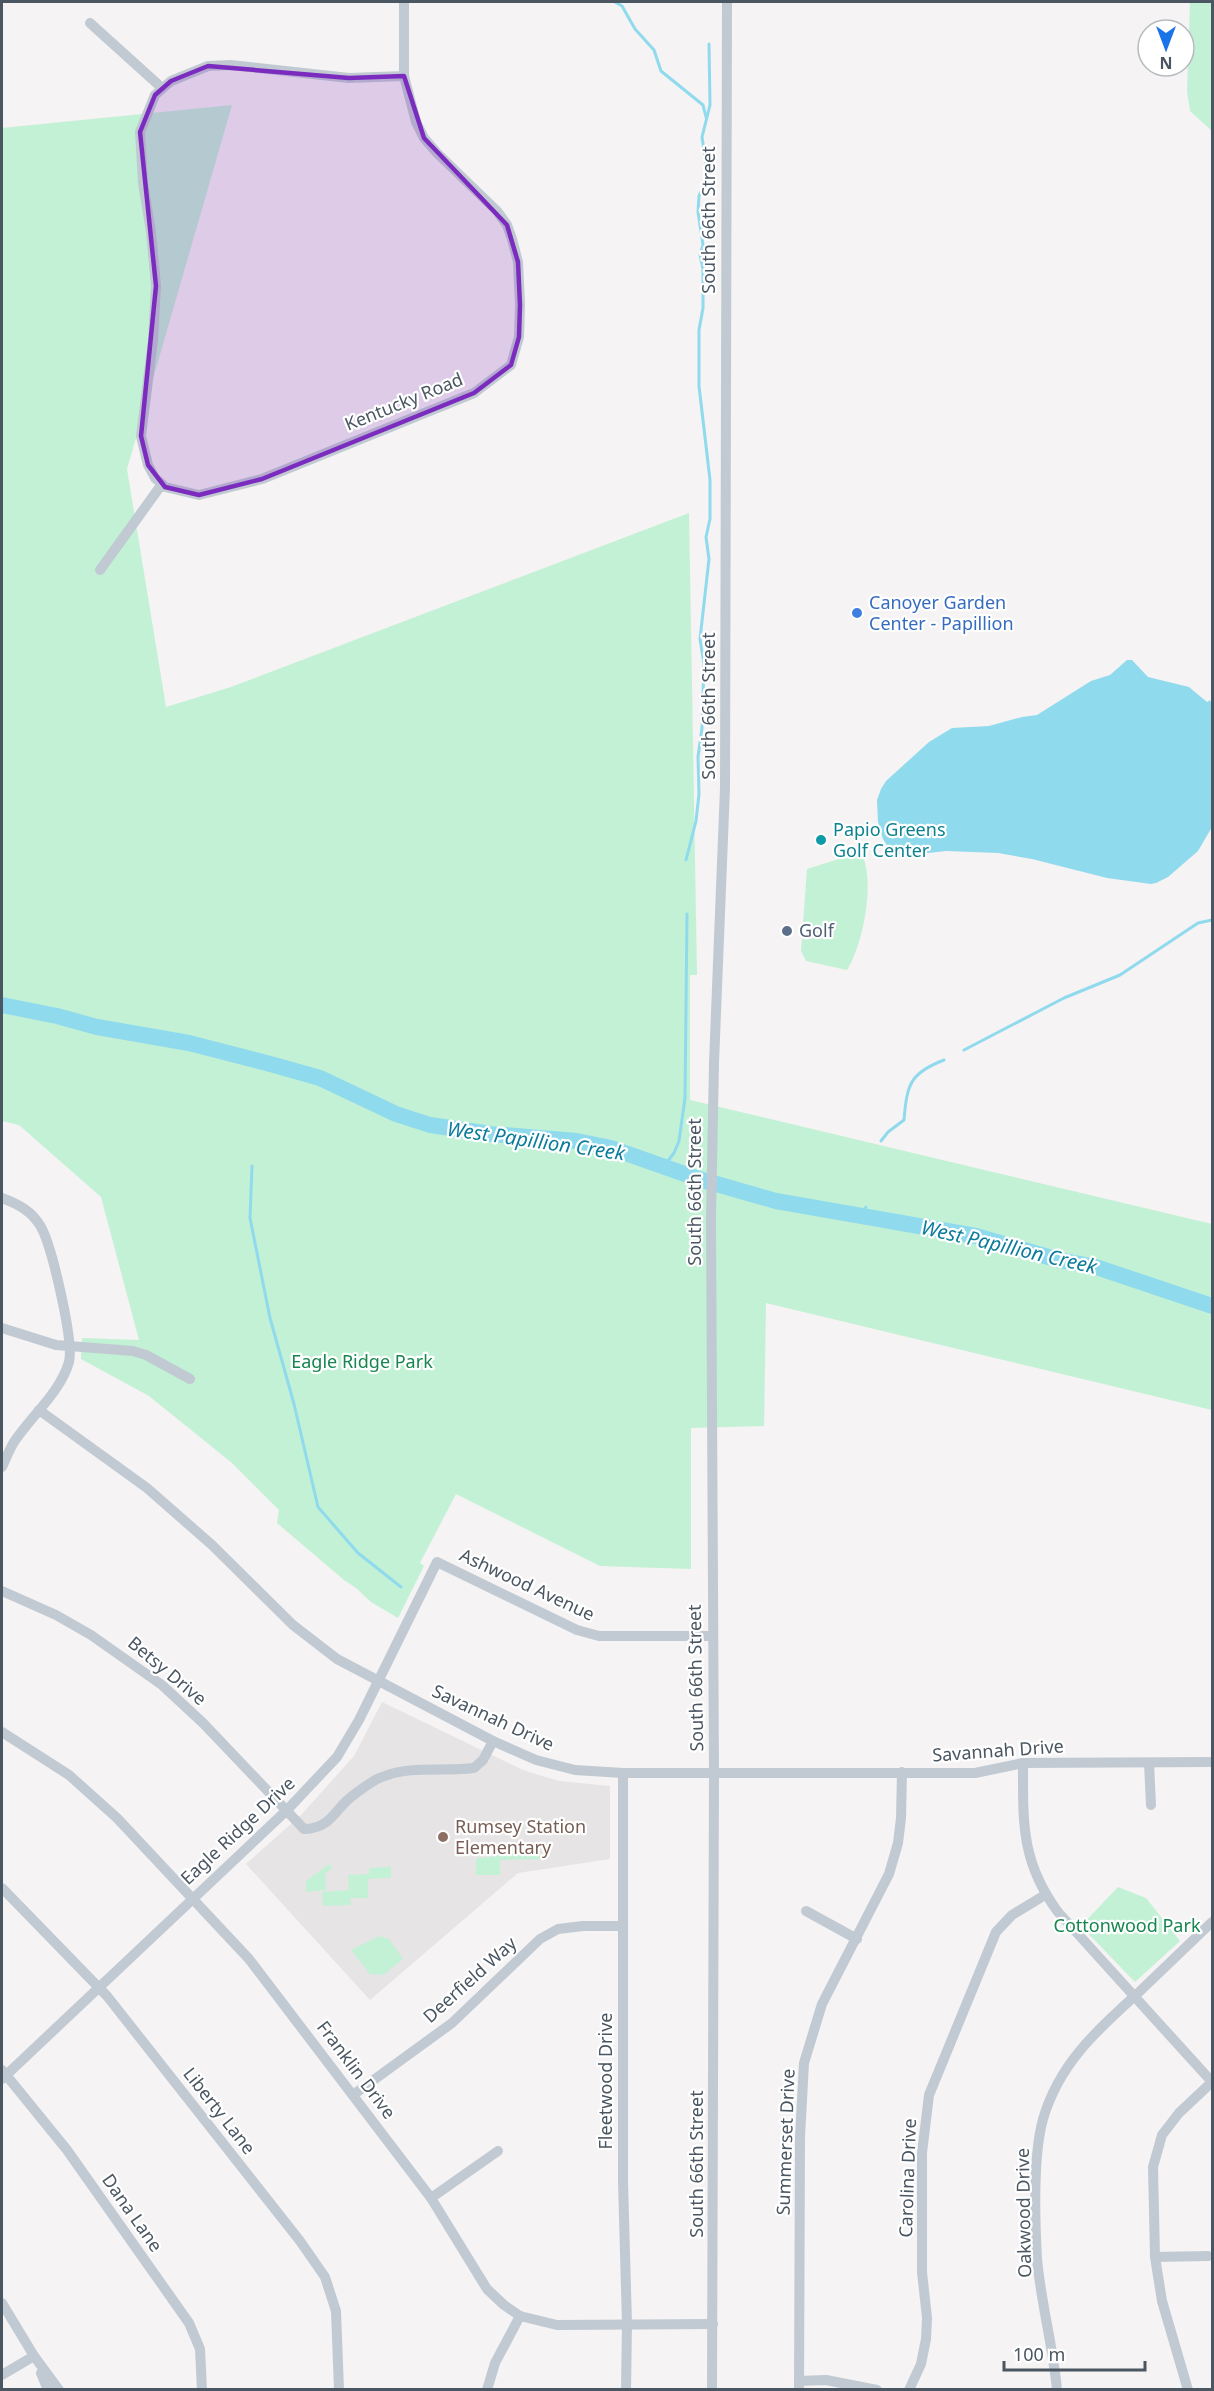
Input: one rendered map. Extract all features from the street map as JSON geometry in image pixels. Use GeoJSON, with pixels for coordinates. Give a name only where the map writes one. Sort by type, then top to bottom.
{"type":"FeatureCollection","features":[{"type":"Feature","properties":{"kind":"street","name":"Kentucky Road"},"geometry":{"type":"LineString","coordinates":[[162,484],[181,492],[199,495],[262,479],[474,393],[511,365],[519,336],[518,262],[507,225],[485,198],[437,153],[424,138],[416,122],[404,76],[404,2]]}},
{"type":"Feature","properties":{"kind":"street","name":"South 66th Street"},"geometry":{"type":"LineString","coordinates":[[713,2387],[714,1773],[711,1219],[725,769],[727,2]]}},
{"type":"Feature","properties":{"kind":"street"},"geometry":{"type":"LineString","coordinates":[[90,23],[162,88]]}},
{"type":"Feature","properties":{"kind":"street"},"geometry":{"type":"LineString","coordinates":[[100,570],[162,484],[155,478],[148,465],[141,436],[153,340],[156,286],[140,132],[146,112],[155,95],[171,81],[208,66],[231,65],[349,78],[404,76]]}},
{"type":"Feature","properties":{"kind":"street"},"geometry":{"type":"LineString","coordinates":[[2,1198],[17,1203],[30,1213],[42,1228],[69,1328],[70,1347],[69,1361],[63,1378],[14,1442],[2,1467]]}},
{"type":"Feature","properties":{"kind":"street"},"geometry":{"type":"LineString","coordinates":[[2,1328],[70,1347],[133,1351],[146,1355],[190,1379]]}},
{"type":"Feature","properties":{"kind":"street","name":"Savannah Drive"},"geometry":{"type":"LineString","coordinates":[[39,1410],[147,1488],[212,1545],[294,1625],[337,1659],[493,1741],[536,1760],[566,1767],[623,1773],[975,1773],[1023,1763],[1212,1762]]}},
{"type":"Feature","properties":{"kind":"street","name":"Ashwood Avenue"},"geometry":{"type":"LineString","coordinates":[[437,1562],[577,1630],[599,1636],[712,1636]]}},
{"type":"Feature","properties":{"kind":"street","name":"Eagle Ridge Drive"},"geometry":{"type":"LineString","coordinates":[[3,2074],[99,1988],[287,1810],[337,1757],[378,1681],[437,1562]]}},
{"type":"Feature","properties":{"kind":"street","name":"Betsy Drive"},"geometry":{"type":"LineString","coordinates":[[2,1591],[56,1615],[82,1630],[112,1648],[162,1685],[203,1723],[304,1829],[316,1829],[325,1825],[352,1796],[381,1777],[403,1771],[474,1768],[483,1760],[493,1741]]}},
{"type":"Feature","properties":{"kind":"street","name":"Franklin Drive"},"geometry":{"type":"LineString","coordinates":[[2,1732],[69,1775],[117,1818],[249,1959],[431,2198],[487,2289],[504,2305],[520,2316],[558,2325],[713,2324]]}},
{"type":"Feature","properties":{"kind":"street"},"geometry":{"type":"LineString","coordinates":[[1149,1762],[1151,1805]]}},
{"type":"Feature","properties":{"kind":"street"},"geometry":{"type":"LineString","coordinates":[[1023,1763],[1026,1845],[1045,1895],[1212,2082],[1179,2113],[1162,2135],[1156,2148],[1153,2167],[1155,2258],[1162,2301],[1188,2390]]}},
{"type":"Feature","properties":{"kind":"street","name":"Summerset Drive"},"geometry":{"type":"LineString","coordinates":[[799,2385],[800,2137],[804,2063],[822,2004],[889,1874],[898,1843],[902,1772]]}},
{"type":"Feature","properties":{"kind":"street","name":"Fleetwood Drive"},"geometry":{"type":"LineString","coordinates":[[623,1773],[623,2170],[627,2324],[626,2390]]}},
{"type":"Feature","properties":{"kind":"street","name":"Liberty Lane"},"geometry":{"type":"LineString","coordinates":[[2,1888],[99,1988],[300,2241],[325,2277],[336,2311],[339,2390]]}},
{"type":"Feature","properties":{"kind":"street","name":"Carolina Drive"},"geometry":{"type":"LineString","coordinates":[[909,2390],[921,2364],[927,2339],[922,2272],[922,2153],[929,2095],[996,1932],[1012,1915],[1045,1895]]}},
{"type":"Feature","properties":{"kind":"street"},"geometry":{"type":"LineString","coordinates":[[806,1911],[857,1939]]}},
{"type":"Feature","properties":{"kind":"street","name":"Oakwood Drive"},"geometry":{"type":"LineString","coordinates":[[1057,2390],[1037,2259],[1036,2177],[1038,2145],[1043,2119],[1055,2089],[1069,2064],[1087,2040],[1212,1922]]}},
{"type":"Feature","properties":{"kind":"street","name":"Deerfield Way"},"geometry":{"type":"LineString","coordinates":[[353,2095],[452,2023],[540,1939],[558,1929],[583,1926],[622,1926]]}},
{"type":"Feature","properties":{"kind":"street","name":"Dana Lane"},"geometry":{"type":"LineString","coordinates":[[3,2074],[67,2150],[189,2323],[200,2349],[201,2390]]}},
{"type":"Feature","properties":{"kind":"street"},"geometry":{"type":"LineString","coordinates":[[431,2198],[498,2151]]}},
{"type":"Feature","properties":{"kind":"street"},"geometry":{"type":"LineString","coordinates":[[1155,2258],[1208,2256]]}},
{"type":"Feature","properties":{"kind":"street"},"geometry":{"type":"LineString","coordinates":[[2,2303],[33,2356],[48,2390]]}},
{"type":"Feature","properties":{"kind":"street"},"geometry":{"type":"LineString","coordinates":[[487,2390],[495,2363],[520,2316]]}},
{"type":"Feature","properties":{"kind":"street"},"geometry":{"type":"LineString","coordinates":[[2,2375],[33,2356]]}},
{"type":"Feature","properties":{"kind":"street"},"geometry":{"type":"LineString","coordinates":[[33,2356],[59,2390]]}},
{"type":"Feature","properties":{"kind":"street"},"geometry":{"type":"LineString","coordinates":[[799,2385],[826,2380],[877,2390]]}},
{"type":"Feature","properties":{"kind":"highlighted area"},"geometry":{"type":"Polygon","coordinates":[[[208,66],[349,78],[404,76],[424,138],[507,225],[518,262],[520,305],[519,337],[511,365],[474,393],[262,479],[199,495],[165,487],[148,465],[141,436],[156,286],[140,132],[155,95],[171,81],[208,66]]]}},
{"type":"Feature","properties":{"kind":"shaded area","name":"Rumsey Station Elementary"},"geometry":{"type":"Polygon","coordinates":[[[382,1702],[523,1770],[559,1781],[610,1786],[610,1859],[518,1873],[370,2000],[246,1864],[301,1815],[354,1756],[382,1702]]]}},
{"type":"Feature","properties":{"kind":"green space"},"geometry":{"type":"Polygon","coordinates":[[[1190,2],[1212,2],[1212,131],[1190,111],[1187,78],[1196,78],[1196,18],[1189,18],[1190,2]]]}},
{"type":"Feature","properties":{"kind":"green space","name":"Eagle Ridge Park"},"geometry":{"type":"Polygon","coordinates":[[[232,105],[127,469],[166,707],[231,687],[689,513],[697,975],[690,975],[690,1100],[1212,1224],[1212,1410],[766,1303],[764,1426],[691,1428],[691,1569],[600,1566],[456,1494],[420,1563],[424,1566],[398,1618],[371,1602],[277,1523],[279,1510],[232,1463],[149,1396],[81,1359],[82,1338],[139,1340],[101,1197],[19,1125],[2,1121],[2,128],[232,105]]]}},
{"type":"Feature","properties":{"kind":"green space"},"geometry":{"type":"Polygon","coordinates":[[[861,852],[867,879],[866,912],[853,959],[847,970],[806,961],[801,951],[807,869],[861,852]]]}},
{"type":"Feature","properties":{"kind":"green space"},"geometry":{"type":"Polygon","coordinates":[[[492,1844],[540,1844],[540,1859],[500,1860],[500,1875],[476,1875],[476,1858],[492,1857],[492,1844]]]}},
{"type":"Feature","properties":{"kind":"green space"},"geometry":{"type":"Polygon","coordinates":[[[329,1864],[332,1868],[325,1874],[326,1890],[306,1892],[306,1881],[329,1864]]]}},
{"type":"Feature","properties":{"kind":"green space"},"geometry":{"type":"Polygon","coordinates":[[[391,1867],[391,1878],[368,1879],[368,1898],[350,1898],[351,1905],[323,1906],[322,1892],[349,1890],[348,1875],[369,1874],[369,1868],[391,1867]]]}},
{"type":"Feature","properties":{"kind":"green space","name":"Cottonwood Park"},"geometry":{"type":"Polygon","coordinates":[[[1118,1887],[1146,1898],[1180,1941],[1135,1982],[1081,1926],[1118,1887]]]}},
{"type":"Feature","properties":{"kind":"green space"},"geometry":{"type":"Polygon","coordinates":[[[379,1936],[389,1939],[403,1959],[383,1975],[370,1974],[351,1950],[379,1936]]]}},
{"type":"Feature","properties":{"kind":"water"},"geometry":{"type":"Polygon","coordinates":[[[1127,660],[1132,660],[1148,677],[1189,687],[1207,702],[1210,700],[1212,705],[1212,827],[1198,851],[1168,877],[1151,884],[1107,878],[998,853],[946,851],[901,856],[890,850],[883,839],[878,822],[877,800],[886,781],[929,742],[952,728],[989,726],[1037,715],[1091,681],[1110,675],[1127,660]]]}},
{"type":"Feature","properties":{"kind":"waterway"},"geometry":{"type":"LineString","coordinates":[[615,2],[622,6],[635,29],[654,50],[661,71],[703,105],[706,117]]}},
{"type":"Feature","properties":{"kind":"waterway"},"geometry":{"type":"LineString","coordinates":[[686,860],[696,821],[699,794],[698,757],[702,728],[704,664],[700,639],[709,559],[706,537],[710,519],[710,480],[699,386],[699,330],[703,308],[703,269],[700,255],[703,245],[698,212],[699,196],[708,177],[702,137],[710,105],[709,44]]}},
{"type":"Feature","properties":{"kind":"waterway"},"geometry":{"type":"LineString","coordinates":[[664,1166],[674,1153],[679,1141],[685,1098],[687,914]]}},
{"type":"Feature","properties":{"kind":"waterway"},"geometry":{"type":"LineString","coordinates":[[964,1050],[1064,998],[1120,975],[1198,923],[1212,920]]}},
{"type":"Feature","properties":{"kind":"waterway","name":"West Papillion Creek"},"geometry":{"type":"LineString","coordinates":[[2,1005],[97,1027],[189,1043],[274,1065],[320,1078],[396,1114],[430,1125],[491,1134],[577,1141],[611,1148],[699,1179],[776,1201],[976,1236],[1059,1260],[1096,1267],[1212,1306]]}},
{"type":"Feature","properties":{"kind":"waterway"},"geometry":{"type":"LineString","coordinates":[[881,1141],[888,1132],[904,1120],[912,1081],[924,1070],[944,1060]]}},
{"type":"Feature","properties":{"kind":"waterway"},"geometry":{"type":"LineString","coordinates":[[252,1166],[250,1218],[270,1318],[294,1404],[318,1507],[358,1553],[401,1587]]}},
{"type":"Feature","properties":{"kind":"waterway"},"geometry":{"type":"LineString","coordinates":[[860,1216],[866,1207]]}},
{"type":"Feature","properties":{"kind":"place","name":"Canoyer Garden Center - Papillion"},"geometry":{"type":"Point","coordinates":[857,613]}},
{"type":"Feature","properties":{"kind":"place","name":"Papio Greens Golf Center"},"geometry":{"type":"Point","coordinates":[821,840]}},
{"type":"Feature","properties":{"kind":"place","name":"Golf"},"geometry":{"type":"Point","coordinates":[787,931]}},
{"type":"Feature","properties":{"kind":"place","name":"Rumsey Station Elementary"},"geometry":{"type":"Point","coordinates":[443,1837]}}]}
